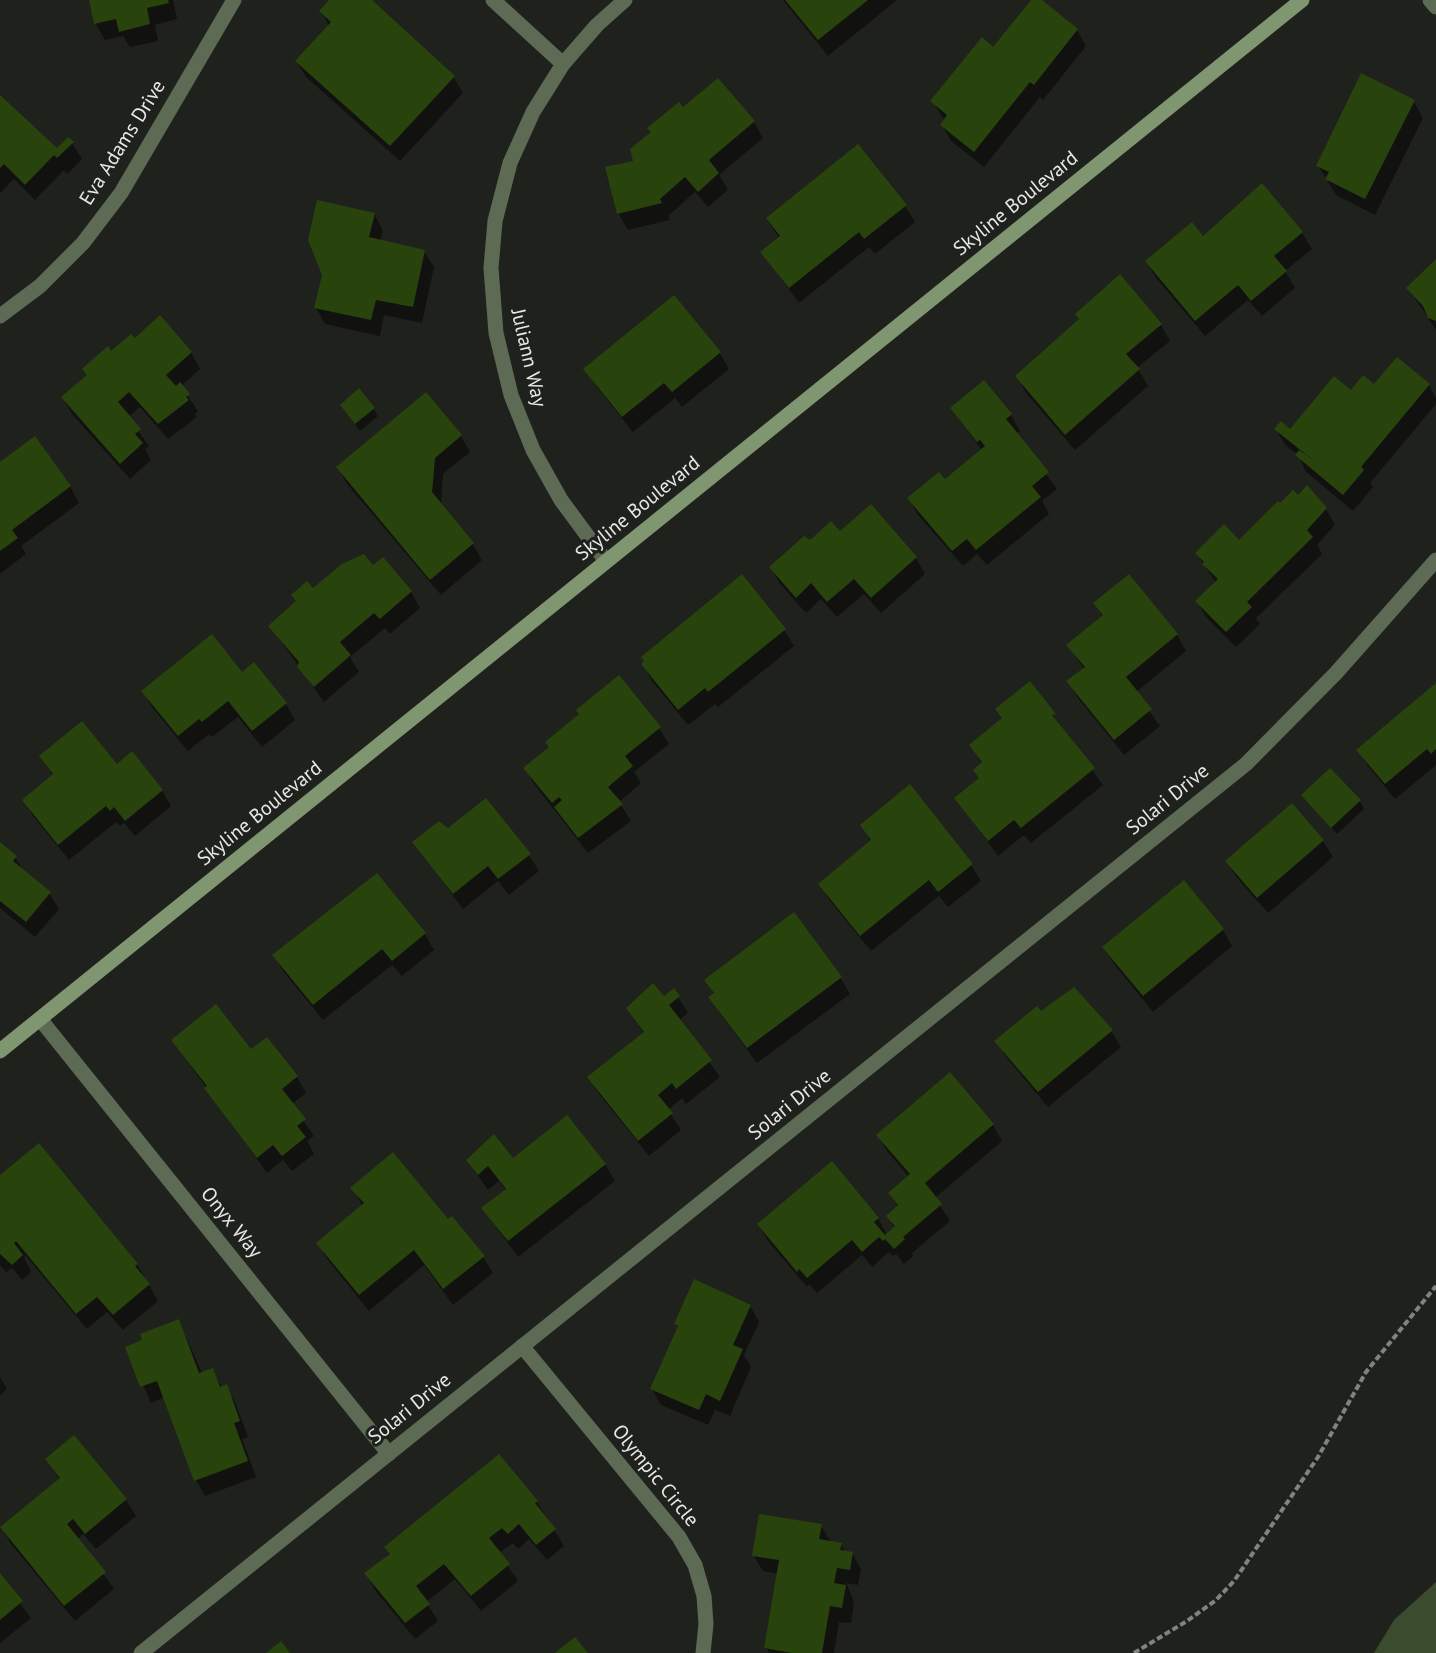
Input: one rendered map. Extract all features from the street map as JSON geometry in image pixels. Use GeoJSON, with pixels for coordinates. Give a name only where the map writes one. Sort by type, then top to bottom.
{"type":"FeatureCollection","features":[{"type":"Feature","properties":{"kind":"street","name":"Eva Adams Drive"},"geometry":{"type":"LineString","coordinates":[[0,316],[40,286],[83,243],[121,193],[234,0]]}},
{"type":"Feature","properties":{"kind":"street"},"geometry":{"type":"LineString","coordinates":[[493,0],[563,64]]}},
{"type":"Feature","properties":{"kind":"street","name":"Juliann Way"},"geometry":{"type":"LineString","coordinates":[[606,561],[561,500],[533,450],[511,395],[496,333],[491,268],[495,221],[510,163],[533,112],[563,64],[597,25],[625,0]]}},
{"type":"Feature","properties":{"kind":"street","name":"Skyline Boulevard"},"geometry":{"type":"LineString","coordinates":[[0,1051],[1302,0]]}},
{"type":"Feature","properties":{"kind":"street"},"geometry":{"type":"LineString","coordinates":[[1430,0],[1436,7]]}},
{"type":"Feature","properties":{"kind":"street","name":"Solari Drive"},"geometry":{"type":"LineString","coordinates":[[141,1653],[1246,764],[1336,673],[1436,560]]}},
{"type":"Feature","properties":{"kind":"street","name":"Onyx Way"},"geometry":{"type":"LineString","coordinates":[[40,1019],[389,1454]]}},
{"type":"Feature","properties":{"kind":"street","name":"Olympic Circle"},"geometry":{"type":"LineString","coordinates":[[522,1347],[679,1538],[695,1565],[704,1596],[706,1624],[703,1653]]}},
{"type":"Feature","properties":{"kind":"path"},"geometry":{"type":"LineString","coordinates":[[1134,1653],[1188,1622],[1216,1600],[1234,1581],[1318,1457],[1366,1372],[1436,1286]]}},
{"type":"Feature","properties":{"kind":"green space"},"geometry":{"type":"Polygon","coordinates":[[[1436,1582],[1436,1653],[1374,1653],[1394,1620],[1436,1582]]]}},
{"type":"Feature","properties":{"kind":"building"},"geometry":{"type":"Polygon","coordinates":[[[89,0],[168,0],[169,3],[147,8],[150,24],[119,32],[116,19],[94,24],[89,0]]]}},
{"type":"Feature","properties":{"kind":"building"},"geometry":{"type":"Polygon","coordinates":[[[329,0],[372,0],[455,76],[390,146],[295,61],[331,22],[319,11],[329,0]]]}},
{"type":"Feature","properties":{"kind":"building"},"geometry":{"type":"Polygon","coordinates":[[[785,0],[868,0],[818,40],[785,0]]]}},
{"type":"Feature","properties":{"kind":"building"},"geometry":{"type":"Polygon","coordinates":[[[1031,0],[1042,0],[1078,29],[1034,85],[1030,82],[974,152],[940,125],[947,115],[930,101],[982,37],[993,47],[1031,0]]]}},
{"type":"Feature","properties":{"kind":"building"},"geometry":{"type":"Polygon","coordinates":[[[1361,73],[1415,100],[1365,199],[1325,179],[1329,172],[1316,166],[1361,73]]]}},
{"type":"Feature","properties":{"kind":"building"},"geometry":{"type":"Polygon","coordinates":[[[718,78],[755,121],[709,160],[719,173],[698,192],[685,177],[660,199],[662,203],[617,214],[605,167],[633,161],[630,149],[651,132],[647,128],[679,102],[683,107],[718,78]]]}},
{"type":"Feature","properties":{"kind":"building"},"geometry":{"type":"Polygon","coordinates":[[[0,95],[57,148],[68,137],[74,142],[57,158],[54,155],[25,185],[4,164],[0,168],[0,95]]]}},
{"type":"Feature","properties":{"kind":"building"},"geometry":{"type":"Polygon","coordinates":[[[858,144],[907,205],[864,239],[859,232],[789,288],[760,252],[780,236],[766,218],[858,144]]]}},
{"type":"Feature","properties":{"kind":"building"},"geometry":{"type":"Polygon","coordinates":[[[1262,183],[1303,232],[1274,256],[1287,271],[1251,301],[1238,285],[1195,321],[1145,261],[1192,222],[1203,236],[1262,183]]]}},
{"type":"Feature","properties":{"kind":"building"},"geometry":{"type":"Polygon","coordinates":[[[317,200],[375,213],[369,237],[425,250],[413,307],[376,300],[371,320],[314,308],[322,275],[308,240],[317,200]]]}},
{"type":"Feature","properties":{"kind":"building"},"geometry":{"type":"Polygon","coordinates":[[[1436,259],[1436,321],[1428,318],[1423,306],[1406,288],[1436,259]]]}},
{"type":"Feature","properties":{"kind":"building"},"geometry":{"type":"Polygon","coordinates":[[[1120,274],[1162,324],[1126,354],[1140,369],[1065,435],[1015,376],[1079,319],[1075,314],[1120,274]]]}},
{"type":"Feature","properties":{"kind":"building"},"geometry":{"type":"Polygon","coordinates":[[[674,295],[721,352],[672,392],[664,383],[622,417],[583,369],[674,295]]]}},
{"type":"Feature","properties":{"kind":"building"},"geometry":{"type":"Polygon","coordinates":[[[160,315],[192,352],[166,375],[176,386],[180,382],[190,394],[186,397],[189,400],[158,424],[129,392],[118,402],[141,429],[135,434],[143,443],[120,464],[61,397],[87,375],[82,369],[108,346],[111,351],[131,334],[135,338],[160,315]]]}},
{"type":"Feature","properties":{"kind":"building"},"geometry":{"type":"Polygon","coordinates":[[[1397,357],[1430,384],[1361,467],[1364,470],[1343,495],[1295,455],[1299,450],[1313,460],[1274,429],[1281,421],[1290,429],[1334,376],[1351,390],[1363,375],[1374,384],[1397,357]]]}},
{"type":"Feature","properties":{"kind":"building"},"geometry":{"type":"Polygon","coordinates":[[[984,380],[1012,414],[1006,419],[1049,472],[1032,486],[1041,497],[976,550],[967,539],[952,551],[907,498],[939,472],[945,479],[985,446],[980,440],[977,442],[950,408],[984,380]]]}},
{"type":"Feature","properties":{"kind":"building"},"geometry":{"type":"Polygon","coordinates":[[[359,388],[375,408],[355,424],[340,405],[359,388]]]}},
{"type":"Feature","properties":{"kind":"building"},"geometry":{"type":"Polygon","coordinates":[[[426,392],[462,435],[435,458],[432,492],[474,543],[430,580],[336,467],[426,392]]]}},
{"type":"Feature","properties":{"kind":"building"},"geometry":{"type":"Polygon","coordinates":[[[35,436],[71,486],[12,530],[18,538],[0,551],[0,462],[35,436]]]}},
{"type":"Feature","properties":{"kind":"building"},"geometry":{"type":"Polygon","coordinates":[[[1307,485],[1327,508],[1307,530],[1313,537],[1247,602],[1252,607],[1226,632],[1195,601],[1218,579],[1202,564],[1204,562],[1195,553],[1224,524],[1239,540],[1278,501],[1280,503],[1293,490],[1298,495],[1307,485]]]}},
{"type":"Feature","properties":{"kind":"building"},"geometry":{"type":"Polygon","coordinates":[[[871,504],[917,557],[871,598],[854,579],[827,602],[811,583],[796,598],[769,567],[804,536],[810,540],[831,521],[840,531],[871,504]]]}},
{"type":"Feature","properties":{"kind":"building"},"geometry":{"type":"Polygon","coordinates":[[[364,554],[373,565],[383,557],[412,591],[380,619],[374,613],[340,642],[351,655],[314,687],[297,667],[299,662],[268,626],[296,601],[291,595],[307,581],[313,588],[342,564],[364,554]]]}},
{"type":"Feature","properties":{"kind":"building"},"geometry":{"type":"Polygon","coordinates":[[[742,574],[786,629],[708,692],[705,688],[678,710],[641,664],[644,661],[641,657],[742,574]]]}},
{"type":"Feature","properties":{"kind":"building"},"geometry":{"type":"Polygon","coordinates":[[[1129,574],[1178,634],[1126,677],[1152,709],[1114,740],[1066,681],[1085,667],[1066,645],[1103,615],[1093,603],[1129,574]]]}},
{"type":"Feature","properties":{"kind":"building"},"geometry":{"type":"Polygon","coordinates":[[[212,634],[242,672],[254,662],[287,703],[252,731],[228,701],[202,722],[199,719],[178,736],[141,691],[212,634]]]}},
{"type":"Feature","properties":{"kind":"building"},"geometry":{"type":"Polygon","coordinates":[[[619,675],[661,727],[625,756],[633,766],[608,787],[623,804],[578,838],[554,807],[562,800],[559,797],[552,803],[523,768],[549,747],[545,742],[579,714],[576,710],[619,675]]]}},
{"type":"Feature","properties":{"kind":"building"},"geometry":{"type":"Polygon","coordinates":[[[1030,681],[1056,714],[1052,715],[1095,768],[1021,828],[1014,820],[988,841],[954,798],[979,778],[973,770],[982,762],[969,745],[1002,718],[995,709],[1030,681]]]}},
{"type":"Feature","properties":{"kind":"building"},"geometry":{"type":"Polygon","coordinates":[[[1436,683],[1436,749],[1431,754],[1427,749],[1385,784],[1356,750],[1436,683]]]}},
{"type":"Feature","properties":{"kind":"building"},"geometry":{"type":"Polygon","coordinates":[[[82,721],[117,764],[132,751],[163,790],[125,821],[114,807],[110,811],[106,806],[58,845],[22,800],[53,774],[39,756],[82,721]]]}},
{"type":"Feature","properties":{"kind":"building"},"geometry":{"type":"Polygon","coordinates":[[[1330,768],[1361,800],[1331,828],[1301,795],[1330,768]]]}},
{"type":"Feature","properties":{"kind":"building"},"geometry":{"type":"Polygon","coordinates":[[[910,784],[973,864],[938,892],[929,880],[860,936],[818,884],[871,840],[860,825],[910,784]]]}},
{"type":"Feature","properties":{"kind":"building"},"geometry":{"type":"Polygon","coordinates":[[[486,798],[531,854],[498,879],[488,866],[453,894],[412,842],[439,821],[448,828],[486,798]]]}},
{"type":"Feature","properties":{"kind":"building"},"geometry":{"type":"Polygon","coordinates":[[[1292,803],[1324,840],[1257,898],[1225,861],[1292,803]]]}},
{"type":"Feature","properties":{"kind":"building"},"geometry":{"type":"Polygon","coordinates":[[[0,842],[17,856],[13,861],[51,892],[26,922],[0,901],[0,842]]]}},
{"type":"Feature","properties":{"kind":"building"},"geometry":{"type":"Polygon","coordinates":[[[377,873],[426,933],[392,961],[382,949],[313,1005],[272,955],[377,873]]]}},
{"type":"Feature","properties":{"kind":"building"},"geometry":{"type":"Polygon","coordinates":[[[1184,880],[1224,929],[1143,996],[1102,947],[1184,880]]]}},
{"type":"Feature","properties":{"kind":"building"},"geometry":{"type":"Polygon","coordinates":[[[794,912],[842,977],[747,1048],[708,997],[714,993],[704,980],[794,912]]]}},
{"type":"Feature","properties":{"kind":"building"},"geometry":{"type":"Polygon","coordinates":[[[653,983],[664,996],[674,988],[680,996],[669,1005],[712,1060],[676,1089],[672,1083],[658,1095],[673,1113],[638,1141],[587,1077],[644,1032],[626,1008],[653,983]]]}},
{"type":"Feature","properties":{"kind":"building"},"geometry":{"type":"Polygon","coordinates":[[[1074,987],[1113,1030],[1038,1092],[994,1041],[1037,1006],[1041,1011],[1074,987]]]}},
{"type":"Feature","properties":{"kind":"building"},"geometry":{"type":"Polygon","coordinates":[[[216,1004],[251,1049],[267,1037],[298,1076],[282,1089],[306,1119],[297,1126],[306,1137],[282,1156],[273,1145],[257,1158],[204,1088],[207,1086],[171,1040],[216,1004]]]}},
{"type":"Feature","properties":{"kind":"building"},"geometry":{"type":"Polygon","coordinates":[[[950,1072],[994,1124],[925,1183],[942,1204],[903,1237],[905,1239],[894,1249],[885,1239],[883,1241],[879,1237],[862,1252],[852,1240],[807,1278],[799,1269],[797,1272],[757,1224],[832,1161],[879,1218],[874,1222],[885,1235],[895,1226],[886,1216],[898,1205],[888,1193],[910,1174],[876,1135],[950,1072]]]}},
{"type":"Feature","properties":{"kind":"building"},"geometry":{"type":"Polygon","coordinates":[[[567,1115],[606,1164],[508,1241],[481,1208],[506,1189],[488,1166],[478,1175],[466,1160],[494,1134],[513,1158],[567,1115]]]}},
{"type":"Feature","properties":{"kind":"building"},"geometry":{"type":"Polygon","coordinates":[[[39,1143],[138,1264],[135,1266],[150,1284],[113,1315],[97,1297],[76,1314],[16,1241],[14,1243],[23,1255],[12,1265],[0,1254],[0,1175],[39,1143]]]}},
{"type":"Feature","properties":{"kind":"building"},"geometry":{"type":"Polygon","coordinates":[[[393,1152],[448,1219],[452,1216],[485,1256],[443,1289],[414,1250],[359,1295],[316,1243],[364,1203],[350,1188],[393,1152]]]}},
{"type":"Feature","properties":{"kind":"building"},"geometry":{"type":"Polygon","coordinates":[[[694,1279],[751,1305],[733,1345],[743,1349],[720,1401],[706,1394],[699,1410],[650,1389],[678,1326],[674,1324],[694,1279]]]}},
{"type":"Feature","properties":{"kind":"building"},"geometry":{"type":"Polygon","coordinates":[[[179,1319],[199,1373],[213,1368],[220,1387],[227,1384],[240,1421],[234,1423],[248,1461],[194,1481],[157,1381],[140,1387],[125,1347],[142,1340],[140,1334],[179,1319]]]}},
{"type":"Feature","properties":{"kind":"building"},"geometry":{"type":"Polygon","coordinates":[[[74,1435],[127,1499],[85,1534],[73,1519],[67,1524],[106,1572],[64,1606],[0,1527],[60,1478],[45,1459],[74,1435]]]}},
{"type":"Feature","properties":{"kind":"building"},"geometry":{"type":"Polygon","coordinates":[[[499,1454],[538,1501],[535,1503],[556,1529],[536,1545],[519,1524],[508,1534],[502,1528],[489,1538],[510,1564],[471,1596],[444,1564],[416,1586],[430,1604],[405,1623],[364,1573],[390,1554],[384,1547],[499,1454]]]}},
{"type":"Feature","properties":{"kind":"building"},"geometry":{"type":"Polygon","coordinates":[[[759,1514],[822,1524],[819,1539],[842,1543],[840,1550],[853,1552],[850,1570],[837,1568],[834,1583],[846,1585],[842,1608],[830,1606],[822,1653],[792,1653],[764,1648],[779,1560],[752,1556],[759,1514]]]}},
{"type":"Feature","properties":{"kind":"building"},"geometry":{"type":"Polygon","coordinates":[[[0,1573],[23,1601],[0,1620],[0,1573]]]}},
{"type":"Feature","properties":{"kind":"building"},"geometry":{"type":"Polygon","coordinates":[[[575,1637],[588,1653],[555,1653],[575,1637]]]}},
{"type":"Feature","properties":{"kind":"building"},"geometry":{"type":"Polygon","coordinates":[[[281,1641],[290,1653],[266,1653],[281,1641]]]}}]}
